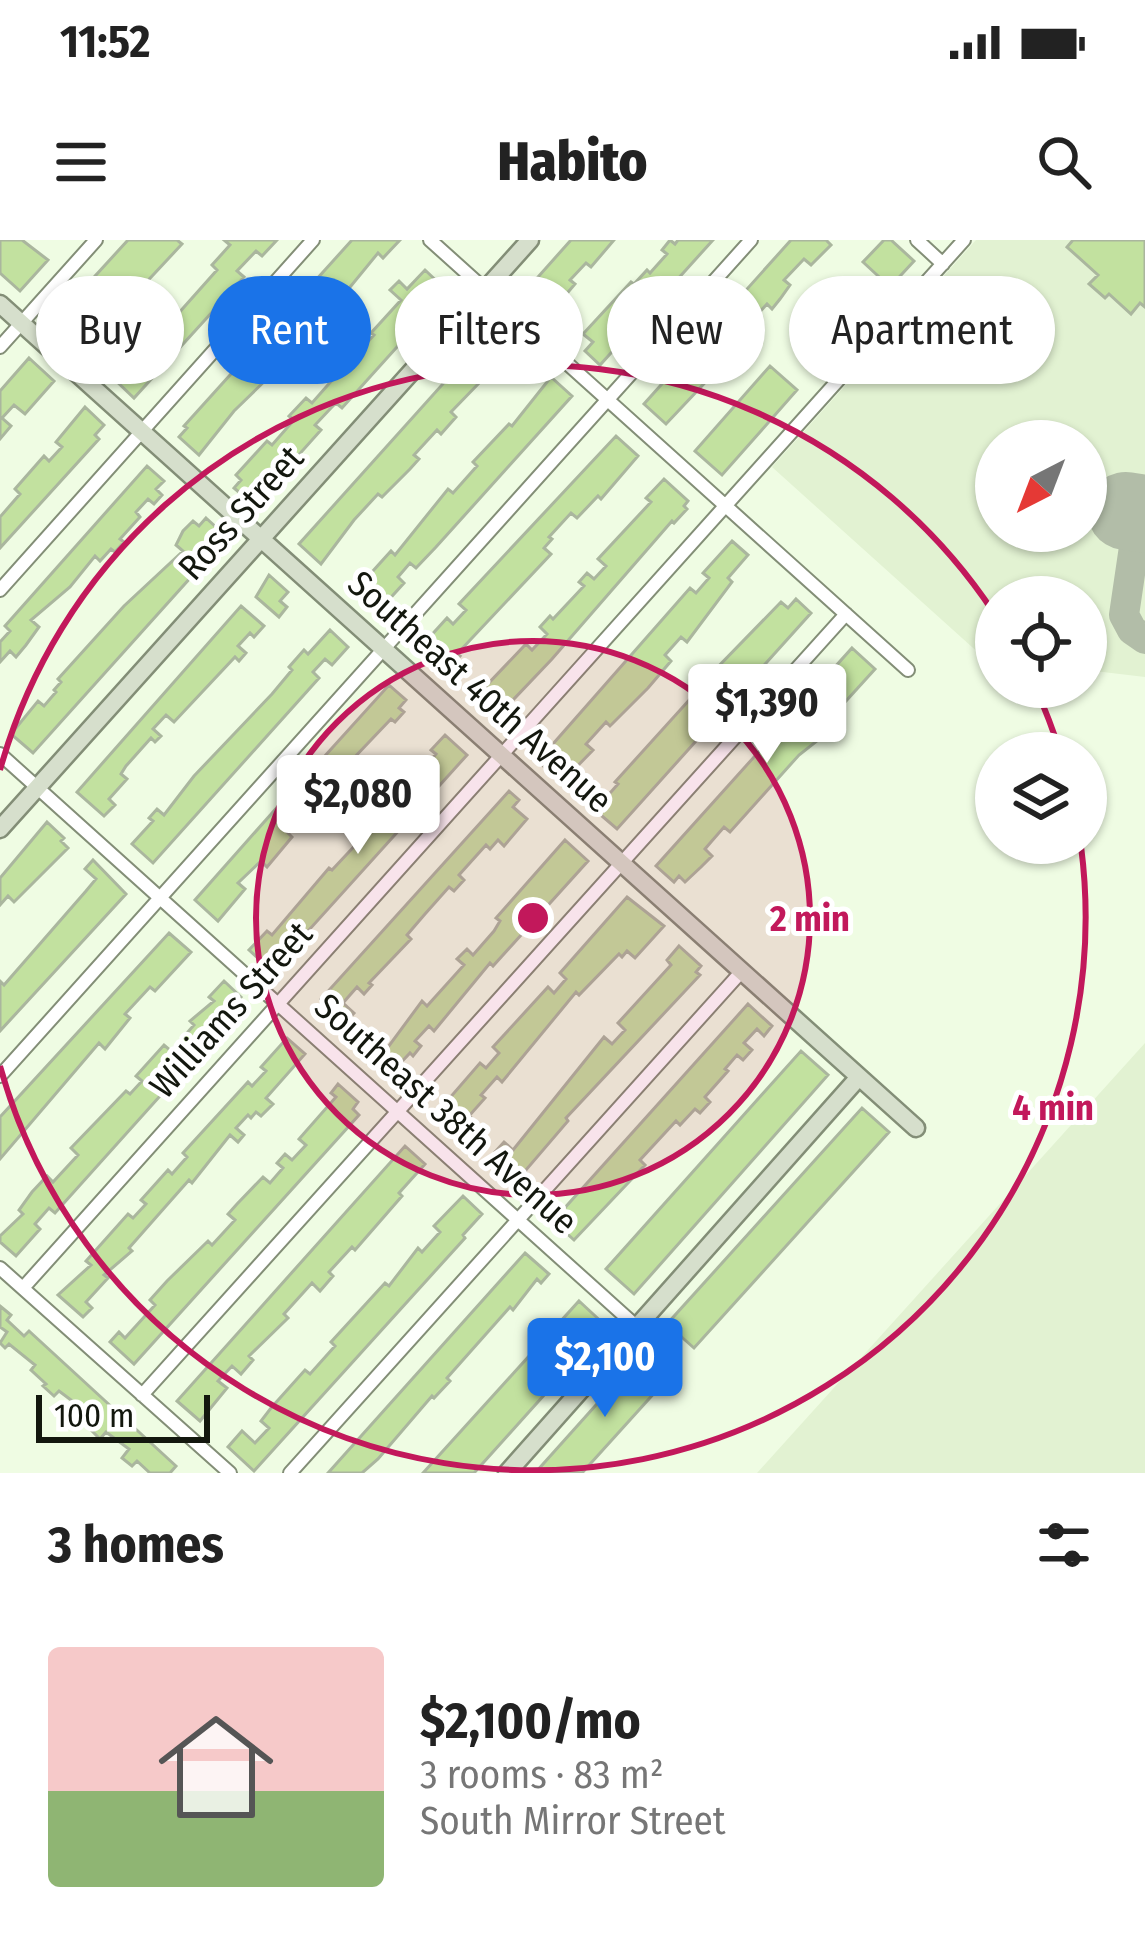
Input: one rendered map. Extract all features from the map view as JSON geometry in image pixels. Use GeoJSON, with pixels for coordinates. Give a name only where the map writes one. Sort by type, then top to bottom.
{"type":"FeatureCollection","features":[{"type":"Feature","properties":{"kind":"street"},"geometry":{"type":"LineString","coordinates":[[0,346],[96,240]]}},
{"type":"Feature","properties":{"kind":"street"},"geometry":{"type":"LineString","coordinates":[[0,590],[313,240]]}},
{"type":"Feature","properties":{"kind":"street"},"geometry":{"type":"LineString","coordinates":[[430,240],[470,276]]}},
{"type":"Feature","properties":{"kind":"street","name":"Ross Street"},"geometry":{"type":"LineString","coordinates":[[498,276],[530,240]]}},
{"type":"Feature","properties":{"kind":"street"},"geometry":{"type":"LineString","coordinates":[[0,1076],[751,240]]}},
{"type":"Feature","properties":{"kind":"street"},"geometry":{"type":"LineString","coordinates":[[917,240],[943,264],[964,240]]}},
{"type":"Feature","properties":{"kind":"street","name":"Williams Street"},"geometry":{"type":"LineString","coordinates":[[23,1288],[943,264]]}},
{"type":"Feature","properties":{"kind":"street","name":"Southeast 40th Avenue"},"geometry":{"type":"LineString","coordinates":[[0,304],[916,1128]]}},
{"type":"Feature","properties":{"kind":"street"},"geometry":{"type":"LineString","coordinates":[[583,378],[908,670]]}},
{"type":"Feature","properties":{"kind":"street","name":"Ross Street"},"geometry":{"type":"LineString","coordinates":[[0,829],[401,384]]}},
{"type":"Feature","properties":{"kind":"street"},"geometry":{"type":"LineString","coordinates":[[142,1395],[846,614]]}},
{"type":"Feature","properties":{"kind":"street","name":"Southeast 38th Avenue"},"geometry":{"type":"LineString","coordinates":[[0,754],[637,1327]]}},
{"type":"Feature","properties":{"kind":"street"},"geometry":{"type":"LineString","coordinates":[[290,1473],[742,971]]}},
{"type":"Feature","properties":{"kind":"street"},"geometry":{"type":"LineString","coordinates":[[507,1473],[859,1077]]}},
{"type":"Feature","properties":{"kind":"street"},"geometry":{"type":"LineString","coordinates":[[0,1268],[230,1473]]}},
{"type":"Feature","properties":{"kind":"shaded area"},"geometry":{"type":"Polygon","coordinates":[[[976,240],[1145,240],[1145,677],[1107,672],[1107,576],[975,576],[975,650],[772,467],[847,384],[1055,384],[1055,276],[944,276],[976,240]]]}},
{"type":"Feature","properties":{"kind":"shaded area"},"geometry":{"type":"Polygon","coordinates":[[[1145,1043],[1145,1473],[757,1473],[1145,1043]]]}},
{"type":"Feature","properties":{"kind":"building"},"geometry":{"type":"Polygon","coordinates":[[[0,240],[22,240],[48,260],[20,291],[0,273],[0,240]]]}},
{"type":"Feature","properties":{"kind":"building"},"geometry":{"type":"Polygon","coordinates":[[[128,240],[177,240],[182,244],[152,276],[95,276],[128,240]]]}},
{"type":"Feature","properties":{"kind":"building"},"geometry":{"type":"Polygon","coordinates":[[[224,240],[277,240],[262,256],[256,251],[237,271],[243,276],[212,276],[217,270],[212,265],[230,245],[224,240]]]}},
{"type":"Feature","properties":{"kind":"building"},"geometry":{"type":"Polygon","coordinates":[[[352,240],[400,240],[383,258],[378,253],[359,276],[319,276],[352,240]]]}},
{"type":"Feature","properties":{"kind":"building"},"geometry":{"type":"Polygon","coordinates":[[[571,240],[614,240],[591,267],[586,263],[574,276],[539,276],[571,240]]]}},
{"type":"Feature","properties":{"kind":"building"},"geometry":{"type":"Polygon","coordinates":[[[670,240],[675,244],[678,240],[713,240],[680,276],[641,276],[667,254],[662,250],[670,240]]]}},
{"type":"Feature","properties":{"kind":"building"},"geometry":{"type":"Polygon","coordinates":[[[791,240],[826,240],[831,245],[811,265],[804,259],[784,280],[789,286],[772,309],[765,306],[765,276],[759,276],[791,240]]]}},
{"type":"Feature","properties":{"kind":"building"},"geometry":{"type":"Polygon","coordinates":[[[884,240],[891,240],[914,261],[900,276],[878,276],[863,262],[884,240]]]}},
{"type":"Feature","properties":{"kind":"building"},"geometry":{"type":"Polygon","coordinates":[[[1073,240],[1145,240],[1145,307],[1140,303],[1131,314],[1089,284],[1098,275],[1067,247],[1073,240]]]}},
{"type":"Feature","properties":{"kind":"building"},"geometry":{"type":"Polygon","coordinates":[[[208,280],[208,317],[184,343],[184,307],[208,280]]]}},
{"type":"Feature","properties":{"kind":"building"},"geometry":{"type":"Polygon","coordinates":[[[395,307],[395,349],[371,376],[374,335],[371,333],[395,307]]]}},
{"type":"Feature","properties":{"kind":"building"},"geometry":{"type":"Polygon","coordinates":[[[607,308],[607,357],[600,365],[585,351],[593,342],[583,334],[607,308]]]}},
{"type":"Feature","properties":{"kind":"building"},"geometry":{"type":"Polygon","coordinates":[[[29,358],[36,364],[36,384],[51,384],[25,414],[14,405],[2,418],[11,426],[0,439],[0,391],[29,358]]]}},
{"type":"Feature","properties":{"kind":"building"},"geometry":{"type":"Polygon","coordinates":[[[770,366],[797,390],[722,475],[695,451],[754,384],[765,384],[770,366]]]}},
{"type":"Feature","properties":{"kind":"building"},"geometry":{"type":"Polygon","coordinates":[[[119,384],[147,384],[134,398],[119,384]]]}},
{"type":"Feature","properties":{"kind":"building"},"geometry":{"type":"Polygon","coordinates":[[[222,384],[262,384],[199,455],[179,437],[222,384]]]}},
{"type":"Feature","properties":{"kind":"building"},"geometry":{"type":"Polygon","coordinates":[[[329,384],[364,384],[342,408],[336,403],[315,425],[321,430],[254,505],[234,488],[241,480],[236,475],[267,441],[272,445],[306,398],[312,403],[329,384]]]}},
{"type":"Feature","properties":{"kind":"building"},"geometry":{"type":"Polygon","coordinates":[[[443,384],[478,384],[451,412],[456,417],[441,434],[437,430],[414,455],[419,459],[410,469],[354,520],[321,564],[299,544],[443,384]]]}},
{"type":"Feature","properties":{"kind":"building"},"geometry":{"type":"Polygon","coordinates":[[[545,384],[559,384],[572,396],[416,568],[410,563],[398,577],[404,583],[384,605],[379,600],[373,607],[357,592],[372,572],[391,551],[395,555],[448,489],[453,493],[477,466],[473,462],[512,426],[545,384]]]}},
{"type":"Feature","properties":{"kind":"building"},"geometry":{"type":"Polygon","coordinates":[[[662,384],[704,384],[666,424],[644,404],[662,384]]]}},
{"type":"Feature","properties":{"kind":"building"},"geometry":{"type":"Polygon","coordinates":[[[85,407],[104,425],[95,435],[99,439],[0,548],[0,517],[20,494],[15,489],[44,456],[49,461],[62,447],[56,442],[85,407]]]}},
{"type":"Feature","properties":{"kind":"building"},"geometry":{"type":"Polygon","coordinates":[[[616,436],[638,456],[601,499],[598,496],[577,518],[571,513],[549,537],[544,548],[551,554],[451,666],[444,661],[437,669],[417,651],[447,618],[453,624],[466,610],[459,604],[616,436]]]}},
{"type":"Feature","properties":{"kind":"building"},"geometry":{"type":"Polygon","coordinates":[[[147,466],[164,481],[156,489],[162,495],[154,504],[148,499],[136,512],[140,517],[115,552],[111,549],[100,561],[95,556],[70,587],[31,620],[39,627],[16,657],[10,651],[0,662],[0,642],[10,631],[5,626],[147,466]]]}},
{"type":"Feature","properties":{"kind":"building"},"geometry":{"type":"Polygon","coordinates":[[[664,479],[688,501],[687,509],[494,720],[468,697],[478,686],[482,690],[526,644],[532,650],[547,634],[540,627],[584,586],[579,582],[587,573],[594,579],[606,566],[598,559],[651,502],[646,498],[664,479]]]}},
{"type":"Feature","properties":{"kind":"building"},"geometry":{"type":"Polygon","coordinates":[[[206,518],[227,537],[33,753],[11,734],[38,701],[44,706],[56,692],[58,679],[124,606],[183,551],[176,545],[183,531],[193,521],[199,526],[206,518]]]}},
{"type":"Feature","properties":{"kind":"building"},"geometry":{"type":"Polygon","coordinates":[[[732,541],[748,555],[728,578],[732,582],[687,642],[681,637],[665,655],[671,661],[648,688],[586,744],[593,750],[561,783],[538,761],[690,588],[696,593],[709,578],[703,573],[732,541]]]}},
{"type":"Feature","properties":{"kind":"building"},"geometry":{"type":"Polygon","coordinates":[[[269,575],[288,592],[280,601],[287,607],[279,617],[256,597],[269,575]]]}},
{"type":"Feature","properties":{"kind":"building"},"geometry":{"type":"Polygon","coordinates":[[[796,599],[811,613],[617,829],[595,810],[618,784],[615,782],[700,688],[706,693],[720,678],[713,672],[781,602],[788,608],[796,599]]]}},
{"type":"Feature","properties":{"kind":"building"},"geometry":{"type":"Polygon","coordinates":[[[241,606],[264,626],[238,646],[246,653],[239,661],[235,657],[174,722],[166,715],[153,729],[161,736],[155,742],[151,738],[126,766],[121,774],[127,779],[109,799],[115,805],[104,816],[77,792],[241,606]]]}},
{"type":"Feature","properties":{"kind":"building"},"geometry":{"type":"Polygon","coordinates":[[[330,630],[348,647],[332,665],[325,659],[313,672],[319,678],[153,863],[132,844],[153,821],[149,818],[157,809],[164,815],[272,694],[304,650],[308,654],[330,630]]]}},
{"type":"Feature","properties":{"kind":"building"},"geometry":{"type":"Polygon","coordinates":[[[852,648],[875,669],[826,723],[831,727],[799,755],[730,832],[724,827],[705,849],[712,856],[701,867],[685,882],[679,876],[674,882],[656,866],[852,648]]]}},
{"type":"Feature","properties":{"kind":"building"},"geometry":{"type":"Polygon","coordinates":[[[389,685],[406,700],[399,708],[404,712],[395,722],[391,719],[350,762],[302,822],[297,818],[286,831],[292,837],[267,867],[261,861],[238,883],[245,889],[218,921],[195,900],[280,804],[285,808],[299,793],[314,768],[389,685]]]}},
{"type":"Feature","properties":{"kind":"building"},"geometry":{"type":"Polygon","coordinates":[[[445,735],[467,755],[272,971],[249,950],[267,931],[272,935],[329,868],[391,807],[436,754],[431,750],[445,735]]]}},
{"type":"Feature","properties":{"kind":"building"},"geometry":{"type":"Polygon","coordinates":[[[509,791],[519,800],[513,807],[527,819],[504,846],[498,840],[490,849],[486,845],[459,875],[464,880],[454,891],[449,887],[425,914],[407,935],[411,939],[364,994],[357,987],[343,1003],[354,1013],[340,1029],[321,1013],[328,1005],[321,999],[509,791]]]}},
{"type":"Feature","properties":{"kind":"building"},"geometry":{"type":"Polygon","coordinates":[[[47,822],[68,848],[14,902],[8,896],[0,905],[0,878],[47,822]]]}},
{"type":"Feature","properties":{"kind":"building"},"geometry":{"type":"Polygon","coordinates":[[[565,840],[588,861],[493,966],[490,963],[434,1031],[429,1026],[415,1041],[421,1046],[413,1056],[410,1053],[392,1072],[381,1062],[377,1066],[367,1057],[376,1047],[383,1054],[422,1001],[427,1006],[464,965],[457,959],[467,949],[473,955],[494,931],[500,921],[496,918],[565,840]]]}},
{"type":"Feature","properties":{"kind":"building"},"geometry":{"type":"Polygon","coordinates":[[[93,860],[126,894],[0,1031],[0,981],[4,985],[96,879],[85,869],[93,860]]]}},
{"type":"Feature","properties":{"kind":"building"},"geometry":{"type":"Polygon","coordinates":[[[627,897],[664,926],[635,958],[627,951],[622,957],[619,954],[579,995],[576,992],[502,1082],[497,1077],[481,1095],[485,1098],[469,1116],[474,1120],[465,1130],[459,1124],[452,1132],[434,1116],[480,1063],[486,1068],[499,1053],[493,1047],[548,987],[554,993],[566,979],[560,973],[627,897]]]}},
{"type":"Feature","properties":{"kind":"building"},"geometry":{"type":"Polygon","coordinates":[[[169,933],[191,952],[155,991],[150,987],[125,1014],[130,1018],[105,1049],[99,1043],[0,1159],[0,1117],[169,933]]]}},
{"type":"Feature","properties":{"kind":"building"},"geometry":{"type":"Polygon","coordinates":[[[679,946],[701,966],[696,972],[700,975],[566,1118],[514,1184],[491,1164],[499,1156],[495,1152],[504,1142],[513,1150],[604,1037],[612,1044],[625,1030],[618,1023],[671,965],[667,960],[679,946]]]}},
{"type":"Feature","properties":{"kind":"building"},"geometry":{"type":"Polygon","coordinates":[[[224,981],[241,997],[235,1004],[239,1008],[55,1213],[49,1208],[35,1224],[40,1229],[16,1256],[0,1242],[0,1236],[23,1214],[19,1210],[32,1192],[47,1176],[53,1182],[78,1155],[71,1148],[126,1091],[130,1094],[142,1081],[136,1076],[164,1045],[171,1051],[194,1025],[190,1021],[214,1001],[209,997],[224,981]]]}},
{"type":"Feature","properties":{"kind":"building"},"geometry":{"type":"Polygon","coordinates":[[[748,1004],[772,1026],[764,1036],[757,1029],[744,1043],[752,1050],[743,1060],[737,1055],[725,1069],[728,1071],[705,1097],[710,1102],[680,1125],[676,1121],[640,1160],[645,1165],[574,1240],[553,1221],[748,1004]]]}},
{"type":"Feature","properties":{"kind":"building"},"geometry":{"type":"Polygon","coordinates":[[[287,1038],[305,1054],[266,1098],[273,1104],[261,1116],[256,1112],[251,1118],[248,1115],[236,1128],[244,1135],[238,1142],[230,1135],[192,1183],[189,1180],[129,1248],[132,1251],[104,1275],[108,1278],[86,1302],[92,1308],[83,1317],[58,1295],[91,1265],[86,1261],[128,1214],[133,1218],[146,1204],[141,1200],[168,1170],[172,1174],[187,1157],[183,1153],[248,1082],[252,1086],[266,1071],[261,1067],[287,1038]]]}},
{"type":"Feature","properties":{"kind":"building"},"geometry":{"type":"Polygon","coordinates":[[[801,1051],[828,1075],[634,1294],[606,1269],[801,1051]]]}},
{"type":"Feature","properties":{"kind":"building"},"geometry":{"type":"Polygon","coordinates":[[[338,1084],[358,1102],[353,1109],[359,1115],[134,1364],[110,1342],[119,1332],[125,1338],[155,1305],[150,1300],[167,1281],[208,1241],[212,1245],[235,1220],[228,1214],[263,1177],[270,1183],[283,1168],[277,1163],[285,1154],[292,1160],[306,1145],[299,1139],[336,1097],[331,1093],[338,1084]]]}},
{"type":"Feature","properties":{"kind":"building"},"geometry":{"type":"Polygon","coordinates":[[[862,1108],[889,1132],[694,1348],[667,1324],[862,1108]]]}},
{"type":"Feature","properties":{"kind":"building"},"geometry":{"type":"Polygon","coordinates":[[[405,1146],[425,1164],[399,1193],[402,1196],[329,1272],[333,1276],[320,1291],[312,1283],[284,1314],[288,1318],[249,1356],[253,1360],[241,1374],[232,1366],[218,1381],[227,1388],[200,1421],[177,1401],[405,1146]]]}},
{"type":"Feature","properties":{"kind":"building"},"geometry":{"type":"Polygon","coordinates":[[[463,1196],[482,1214],[465,1238],[254,1471],[228,1447],[242,1431],[255,1443],[269,1428],[261,1421],[271,1408],[305,1370],[310,1374],[335,1346],[331,1342],[385,1283],[389,1286],[418,1248],[422,1252],[440,1232],[434,1226],[463,1196]]]}},
{"type":"Feature","properties":{"kind":"building"},"geometry":{"type":"Polygon","coordinates":[[[525,1253],[549,1274],[541,1283],[537,1279],[513,1310],[510,1307],[378,1459],[362,1473],[328,1473],[525,1253]]]}},
{"type":"Feature","properties":{"kind":"building"},"geometry":{"type":"Polygon","coordinates":[[[579,1301],[606,1326],[474,1473],[423,1473],[579,1301]]]}},
{"type":"Feature","properties":{"kind":"building"},"geometry":{"type":"Polygon","coordinates":[[[0,1306],[24,1336],[29,1331],[176,1466],[170,1473],[150,1473],[137,1461],[132,1466],[122,1458],[129,1449],[106,1432],[100,1439],[91,1430],[99,1421],[59,1391],[54,1396],[43,1386],[46,1384],[31,1370],[35,1365],[9,1344],[5,1348],[0,1343],[7,1332],[0,1327],[0,1306]]]}},
{"type":"Feature","properties":{"kind":"building"},"geometry":{"type":"Polygon","coordinates":[[[640,1356],[666,1380],[582,1473],[535,1473],[640,1356]]]}},
{"type":"Feature","properties":{"kind":"taxiway"},"geometry":{"type":"LineString","coordinates":[[1139,513],[1124,615],[1132,630],[1145,639]]}},
{"type":"Feature","properties":{"kind":"runway"},"geometry":{"type":"LineString","coordinates":[[1126,511],[1145,514]]}}]}
